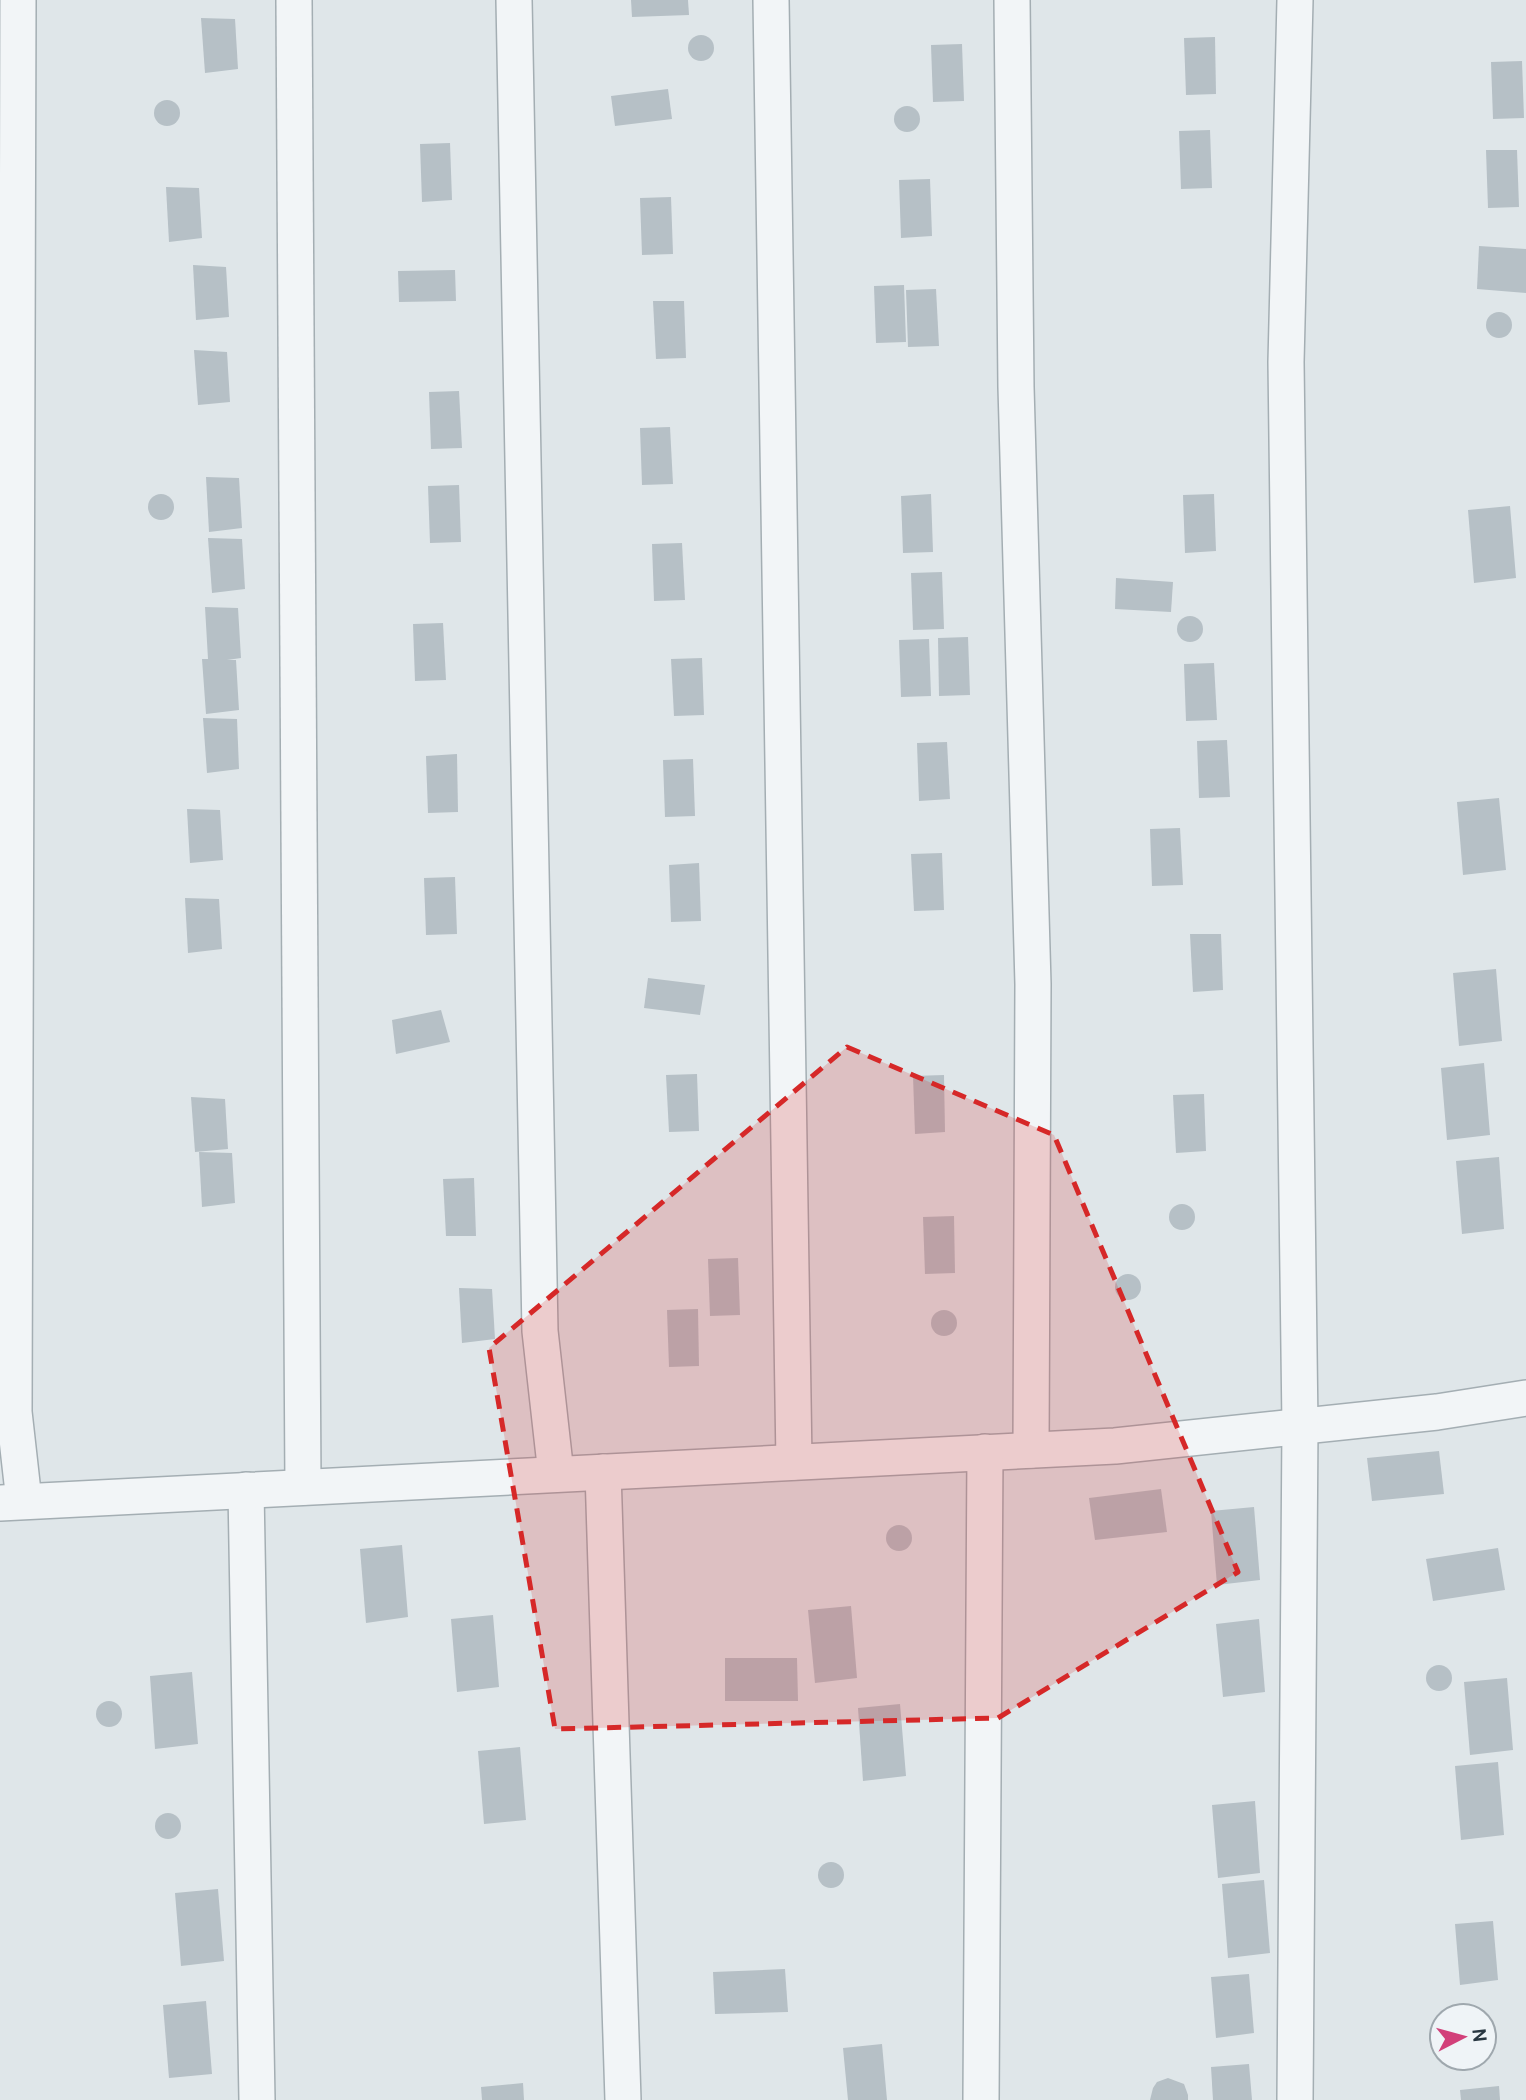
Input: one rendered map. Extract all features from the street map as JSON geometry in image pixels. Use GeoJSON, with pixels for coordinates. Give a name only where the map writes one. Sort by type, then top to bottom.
{"type":"FeatureCollection","features":[{"type":"Feature","properties":{"kind":"street"},"geometry":{"type":"LineString","coordinates":[[18,0],[12,1502],[1115,1446],[1437,1412],[1526,1398]]}},
{"type":"Feature","properties":{"kind":"street"},"geometry":{"type":"LineString","coordinates":[[293,0],[303,1487]]}},
{"type":"Feature","properties":{"kind":"street"},"geometry":{"type":"LineString","coordinates":[[514,0],[540,1331],[555,1474]]}},
{"type":"Feature","properties":{"kind":"street"},"geometry":{"type":"LineString","coordinates":[[771,0],[794,1462]]}},
{"type":"Feature","properties":{"kind":"street"},"geometry":{"type":"LineString","coordinates":[[1012,0],[1016,387],[1033,984],[1031,1450]]}},
{"type":"Feature","properties":{"kind":"street"},"geometry":{"type":"LineString","coordinates":[[1295,0],[1286,362],[1300,1426],[1295,2100]]}},
{"type":"Feature","properties":{"kind":"street"},"geometry":{"type":"LineString","coordinates":[[981,2100],[985,1452]]}},
{"type":"Feature","properties":{"kind":"street"},"geometry":{"type":"LineString","coordinates":[[603,1472],[622,2100]]}},
{"type":"Feature","properties":{"kind":"street"},"geometry":{"type":"LineString","coordinates":[[246,1490],[257,2100]]}},
{"type":"Feature","properties":{"kind":"highlighted area"},"geometry":{"type":"Polygon","coordinates":[[[847,1047],[1054,1135],[1238,1572],[998,1718],[555,1729],[489,1348],[847,1047]]]}},
{"type":"Feature","properties":{"kind":"building"},"geometry":{"type":"Polygon","coordinates":[[[631,0],[688,0],[689,15],[632,17],[631,0]]]}},
{"type":"Feature","properties":{"kind":"building"},"geometry":{"type":"Polygon","coordinates":[[[201,18],[235,19],[238,69],[205,73],[201,18]]]}},
{"type":"Feature","properties":{"kind":"building"},"geometry":{"type":"Polygon","coordinates":[[[701,35],[710,39],[714,48],[710,57],[701,61],[692,57],[688,48],[692,39],[701,35]]]}},
{"type":"Feature","properties":{"kind":"building"},"geometry":{"type":"Polygon","coordinates":[[[1215,37],[1216,94],[1186,95],[1184,38],[1215,37]]]}},
{"type":"Feature","properties":{"kind":"building"},"geometry":{"type":"Polygon","coordinates":[[[962,44],[964,101],[933,102],[931,45],[962,44]]]}},
{"type":"Feature","properties":{"kind":"building"},"geometry":{"type":"Polygon","coordinates":[[[1522,61],[1524,118],[1493,119],[1491,62],[1522,61]]]}},
{"type":"Feature","properties":{"kind":"building"},"geometry":{"type":"Polygon","coordinates":[[[668,89],[672,119],[615,126],[611,96],[668,89]]]}},
{"type":"Feature","properties":{"kind":"building"},"geometry":{"type":"Polygon","coordinates":[[[167,100],[176,104],[180,113],[176,122],[167,126],[158,122],[154,113],[158,104],[167,100]]]}},
{"type":"Feature","properties":{"kind":"building"},"geometry":{"type":"Polygon","coordinates":[[[907,106],[916,110],[920,119],[916,128],[907,132],[898,128],[894,119],[898,110],[907,106]]]}},
{"type":"Feature","properties":{"kind":"building"},"geometry":{"type":"Polygon","coordinates":[[[1210,130],[1212,188],[1181,189],[1179,131],[1210,130]]]}},
{"type":"Feature","properties":{"kind":"building"},"geometry":{"type":"Polygon","coordinates":[[[450,143],[452,200],[422,202],[420,144],[450,143]]]}},
{"type":"Feature","properties":{"kind":"building"},"geometry":{"type":"Polygon","coordinates":[[[1486,150],[1517,150],[1519,207],[1488,208],[1486,150]]]}},
{"type":"Feature","properties":{"kind":"building"},"geometry":{"type":"Polygon","coordinates":[[[930,179],[932,236],[901,238],[899,180],[930,179]]]}},
{"type":"Feature","properties":{"kind":"building"},"geometry":{"type":"Polygon","coordinates":[[[166,187],[199,188],[202,238],[169,242],[166,187]]]}},
{"type":"Feature","properties":{"kind":"building"},"geometry":{"type":"Polygon","coordinates":[[[671,197],[673,254],[642,255],[640,198],[671,197]]]}},
{"type":"Feature","properties":{"kind":"building"},"geometry":{"type":"Polygon","coordinates":[[[1479,246],[1526,249],[1526,293],[1477,289],[1479,246]]]}},
{"type":"Feature","properties":{"kind":"building"},"geometry":{"type":"Polygon","coordinates":[[[193,265],[226,267],[229,317],[196,320],[193,265]]]}},
{"type":"Feature","properties":{"kind":"building"},"geometry":{"type":"Polygon","coordinates":[[[455,270],[456,301],[399,302],[398,271],[455,270]]]}},
{"type":"Feature","properties":{"kind":"building"},"geometry":{"type":"Polygon","coordinates":[[[904,285],[906,342],[876,343],[874,286],[904,285]]]}},
{"type":"Feature","properties":{"kind":"building"},"geometry":{"type":"Polygon","coordinates":[[[936,289],[939,346],[908,347],[906,290],[936,289]]]}},
{"type":"Feature","properties":{"kind":"building"},"geometry":{"type":"Polygon","coordinates":[[[653,301],[684,301],[686,358],[656,359],[653,301]]]}},
{"type":"Feature","properties":{"kind":"building"},"geometry":{"type":"Polygon","coordinates":[[[1499,312],[1508,316],[1512,325],[1508,334],[1499,338],[1490,334],[1486,325],[1490,316],[1499,312]]]}},
{"type":"Feature","properties":{"kind":"building"},"geometry":{"type":"Polygon","coordinates":[[[194,350],[227,352],[230,402],[198,405],[194,350]]]}},
{"type":"Feature","properties":{"kind":"building"},"geometry":{"type":"Polygon","coordinates":[[[459,391],[462,448],[431,449],[429,392],[459,391]]]}},
{"type":"Feature","properties":{"kind":"building"},"geometry":{"type":"Polygon","coordinates":[[[670,427],[673,484],[642,485],[640,428],[670,427]]]}},
{"type":"Feature","properties":{"kind":"building"},"geometry":{"type":"Polygon","coordinates":[[[206,477],[239,478],[242,528],[209,532],[206,477]]]}},
{"type":"Feature","properties":{"kind":"building"},"geometry":{"type":"Polygon","coordinates":[[[459,485],[461,542],[430,543],[428,486],[459,485]]]}},
{"type":"Feature","properties":{"kind":"building"},"geometry":{"type":"Polygon","coordinates":[[[161,494],[170,498],[174,507],[170,516],[161,520],[152,516],[148,507],[152,498],[161,494]]]}},
{"type":"Feature","properties":{"kind":"building"},"geometry":{"type":"Polygon","coordinates":[[[931,494],[933,552],[903,553],[901,496],[931,494]]]}},
{"type":"Feature","properties":{"kind":"building"},"geometry":{"type":"Polygon","coordinates":[[[1214,494],[1216,551],[1185,553],[1183,495],[1214,494]]]}},
{"type":"Feature","properties":{"kind":"building"},"geometry":{"type":"Polygon","coordinates":[[[1510,506],[1516,578],[1474,583],[1468,510],[1510,506]]]}},
{"type":"Feature","properties":{"kind":"building"},"geometry":{"type":"Polygon","coordinates":[[[208,538],[242,539],[245,589],[212,593],[208,538]]]}},
{"type":"Feature","properties":{"kind":"building"},"geometry":{"type":"Polygon","coordinates":[[[682,543],[685,600],[654,601],[652,544],[682,543]]]}},
{"type":"Feature","properties":{"kind":"building"},"geometry":{"type":"Polygon","coordinates":[[[942,572],[944,629],[913,630],[911,573],[942,572]]]}},
{"type":"Feature","properties":{"kind":"building"},"geometry":{"type":"Polygon","coordinates":[[[1116,578],[1173,582],[1171,612],[1115,609],[1116,578]]]}},
{"type":"Feature","properties":{"kind":"building"},"geometry":{"type":"Polygon","coordinates":[[[205,607],[238,608],[241,658],[227,660],[236,660],[239,710],[206,714],[202,659],[208,659],[205,607]]]}},
{"type":"Feature","properties":{"kind":"building"},"geometry":{"type":"Polygon","coordinates":[[[1190,616],[1199,620],[1203,629],[1199,638],[1190,642],[1181,638],[1177,629],[1181,620],[1190,616]]]}},
{"type":"Feature","properties":{"kind":"building"},"geometry":{"type":"Polygon","coordinates":[[[443,623],[446,680],[415,681],[413,624],[443,623]]]}},
{"type":"Feature","properties":{"kind":"building"},"geometry":{"type":"Polygon","coordinates":[[[968,637],[970,695],[939,696],[938,638],[968,637]]]}},
{"type":"Feature","properties":{"kind":"building"},"geometry":{"type":"Polygon","coordinates":[[[929,639],[931,696],[901,697],[899,640],[929,639]]]}},
{"type":"Feature","properties":{"kind":"building"},"geometry":{"type":"Polygon","coordinates":[[[702,658],[704,715],[674,716],[671,659],[702,658]]]}},
{"type":"Feature","properties":{"kind":"building"},"geometry":{"type":"Polygon","coordinates":[[[1214,663],[1217,720],[1186,721],[1184,664],[1214,663]]]}},
{"type":"Feature","properties":{"kind":"building"},"geometry":{"type":"Polygon","coordinates":[[[203,718],[237,719],[239,769],[207,773],[203,718]]]}},
{"type":"Feature","properties":{"kind":"building"},"geometry":{"type":"Polygon","coordinates":[[[1227,740],[1230,797],[1199,798],[1197,741],[1227,740]]]}},
{"type":"Feature","properties":{"kind":"building"},"geometry":{"type":"Polygon","coordinates":[[[947,742],[950,799],[919,801],[917,743],[947,742]]]}},
{"type":"Feature","properties":{"kind":"building"},"geometry":{"type":"Polygon","coordinates":[[[457,754],[458,812],[428,813],[426,756],[457,754]]]}},
{"type":"Feature","properties":{"kind":"building"},"geometry":{"type":"Polygon","coordinates":[[[693,759],[695,816],[665,817],[663,760],[693,759]]]}},
{"type":"Feature","properties":{"kind":"building"},"geometry":{"type":"Polygon","coordinates":[[[1499,798],[1506,870],[1463,875],[1457,802],[1499,798]]]}},
{"type":"Feature","properties":{"kind":"building"},"geometry":{"type":"Polygon","coordinates":[[[187,809],[220,810],[223,860],[190,863],[187,809]]]}},
{"type":"Feature","properties":{"kind":"building"},"geometry":{"type":"Polygon","coordinates":[[[1180,828],[1183,885],[1152,886],[1150,829],[1180,828]]]}},
{"type":"Feature","properties":{"kind":"building"},"geometry":{"type":"Polygon","coordinates":[[[942,853],[944,910],[914,911],[911,854],[942,853]]]}},
{"type":"Feature","properties":{"kind":"building"},"geometry":{"type":"Polygon","coordinates":[[[699,863],[701,921],[671,922],[669,865],[699,863]]]}},
{"type":"Feature","properties":{"kind":"building"},"geometry":{"type":"Polygon","coordinates":[[[455,877],[457,934],[426,935],[424,878],[455,877]]]}},
{"type":"Feature","properties":{"kind":"building"},"geometry":{"type":"Polygon","coordinates":[[[185,898],[219,899],[222,949],[188,953],[185,898]]]}},
{"type":"Feature","properties":{"kind":"building"},"geometry":{"type":"Polygon","coordinates":[[[1190,934],[1221,934],[1223,990],[1193,992],[1190,934]]]}},
{"type":"Feature","properties":{"kind":"building"},"geometry":{"type":"Polygon","coordinates":[[[1496,969],[1502,1041],[1459,1046],[1453,973],[1496,969]]]}},
{"type":"Feature","properties":{"kind":"building"},"geometry":{"type":"Polygon","coordinates":[[[648,978],[705,985],[700,1015],[644,1008],[648,978]]]}},
{"type":"Feature","properties":{"kind":"building"},"geometry":{"type":"Polygon","coordinates":[[[441,1010],[450,1042],[396,1054],[392,1020],[441,1010]]]}},
{"type":"Feature","properties":{"kind":"building"},"geometry":{"type":"Polygon","coordinates":[[[1484,1063],[1490,1135],[1447,1140],[1441,1068],[1484,1063]]]}},
{"type":"Feature","properties":{"kind":"building"},"geometry":{"type":"Polygon","coordinates":[[[697,1074],[699,1131],[669,1132],[666,1075],[697,1074]]]}},
{"type":"Feature","properties":{"kind":"building"},"geometry":{"type":"Polygon","coordinates":[[[944,1075],[945,1132],[915,1134],[913,1076],[944,1075]]]}},
{"type":"Feature","properties":{"kind":"building"},"geometry":{"type":"Polygon","coordinates":[[[1204,1094],[1206,1151],[1176,1153],[1173,1095],[1204,1094]]]}},
{"type":"Feature","properties":{"kind":"building"},"geometry":{"type":"Polygon","coordinates":[[[191,1097],[225,1099],[228,1149],[195,1152],[191,1097]]]}},
{"type":"Feature","properties":{"kind":"building"},"geometry":{"type":"Polygon","coordinates":[[[199,1152],[232,1153],[235,1203],[202,1207],[199,1152]]]}},
{"type":"Feature","properties":{"kind":"building"},"geometry":{"type":"Polygon","coordinates":[[[1499,1157],[1504,1229],[1462,1234],[1456,1161],[1499,1157]]]}},
{"type":"Feature","properties":{"kind":"building"},"geometry":{"type":"Polygon","coordinates":[[[474,1178],[476,1236],[446,1236],[443,1179],[474,1178]]]}},
{"type":"Feature","properties":{"kind":"building"},"geometry":{"type":"Polygon","coordinates":[[[1182,1204],[1191,1208],[1195,1217],[1191,1226],[1182,1230],[1173,1226],[1169,1217],[1173,1208],[1182,1204]]]}},
{"type":"Feature","properties":{"kind":"building"},"geometry":{"type":"Polygon","coordinates":[[[954,1216],[955,1273],[925,1274],[923,1217],[954,1216]]]}},
{"type":"Feature","properties":{"kind":"building"},"geometry":{"type":"Polygon","coordinates":[[[738,1258],[740,1315],[710,1316],[708,1259],[738,1258]]]}},
{"type":"Feature","properties":{"kind":"building"},"geometry":{"type":"Polygon","coordinates":[[[1128,1274],[1137,1278],[1141,1287],[1137,1296],[1128,1300],[1119,1296],[1115,1287],[1119,1278],[1128,1274]]]}},
{"type":"Feature","properties":{"kind":"building"},"geometry":{"type":"Polygon","coordinates":[[[459,1288],[492,1289],[495,1339],[462,1343],[459,1288]]]}},
{"type":"Feature","properties":{"kind":"building"},"geometry":{"type":"Polygon","coordinates":[[[698,1309],[699,1366],[669,1367],[667,1310],[698,1309]]]}},
{"type":"Feature","properties":{"kind":"building"},"geometry":{"type":"Polygon","coordinates":[[[944,1310],[953,1314],[957,1323],[953,1332],[944,1336],[935,1332],[931,1323],[935,1314],[944,1310]]]}},
{"type":"Feature","properties":{"kind":"building"},"geometry":{"type":"Polygon","coordinates":[[[1439,1451],[1444,1494],[1372,1501],[1367,1458],[1439,1451]]]}},
{"type":"Feature","properties":{"kind":"building"},"geometry":{"type":"Polygon","coordinates":[[[1161,1489],[1167,1532],[1095,1540],[1089,1498],[1161,1489]]]}},
{"type":"Feature","properties":{"kind":"building"},"geometry":{"type":"Polygon","coordinates":[[[1254,1507],[1260,1580],[1217,1585],[1211,1511],[1254,1507]]]}},
{"type":"Feature","properties":{"kind":"building"},"geometry":{"type":"Polygon","coordinates":[[[899,1525],[908,1529],[912,1538],[908,1547],[899,1551],[890,1547],[886,1538],[890,1529],[899,1525]]]}},
{"type":"Feature","properties":{"kind":"building"},"geometry":{"type":"Polygon","coordinates":[[[402,1545],[408,1617],[366,1623],[360,1549],[402,1545]]]}},
{"type":"Feature","properties":{"kind":"building"},"geometry":{"type":"Polygon","coordinates":[[[1498,1548],[1505,1590],[1433,1601],[1426,1559],[1498,1548]]]}},
{"type":"Feature","properties":{"kind":"building"},"geometry":{"type":"Polygon","coordinates":[[[851,1606],[857,1678],[815,1683],[808,1610],[851,1606]]]}},
{"type":"Feature","properties":{"kind":"building"},"geometry":{"type":"Polygon","coordinates":[[[493,1615],[499,1687],[457,1692],[451,1619],[493,1615]]]}},
{"type":"Feature","properties":{"kind":"building"},"geometry":{"type":"Polygon","coordinates":[[[1259,1619],[1265,1692],[1223,1697],[1216,1624],[1259,1619]]]}},
{"type":"Feature","properties":{"kind":"building"},"geometry":{"type":"Polygon","coordinates":[[[725,1658],[797,1658],[798,1701],[725,1701],[725,1658]]]}},
{"type":"Feature","properties":{"kind":"building"},"geometry":{"type":"Polygon","coordinates":[[[1439,1665],[1448,1669],[1452,1678],[1448,1687],[1439,1691],[1430,1687],[1426,1678],[1430,1669],[1439,1665]]]}},
{"type":"Feature","properties":{"kind":"building"},"geometry":{"type":"Polygon","coordinates":[[[192,1672],[198,1744],[155,1749],[150,1676],[192,1672]]]}},
{"type":"Feature","properties":{"kind":"building"},"geometry":{"type":"Polygon","coordinates":[[[1507,1678],[1513,1750],[1470,1755],[1464,1682],[1507,1678]]]}},
{"type":"Feature","properties":{"kind":"building"},"geometry":{"type":"Polygon","coordinates":[[[109,1701],[118,1705],[122,1714],[118,1723],[109,1727],[100,1723],[96,1714],[100,1705],[109,1701]]]}},
{"type":"Feature","properties":{"kind":"building"},"geometry":{"type":"Polygon","coordinates":[[[900,1704],[906,1776],[863,1781],[858,1708],[900,1704]]]}},
{"type":"Feature","properties":{"kind":"building"},"geometry":{"type":"Polygon","coordinates":[[[520,1747],[526,1820],[484,1824],[478,1751],[520,1747]]]}},
{"type":"Feature","properties":{"kind":"building"},"geometry":{"type":"Polygon","coordinates":[[[1498,1762],[1504,1835],[1461,1840],[1455,1766],[1498,1762]]]}},
{"type":"Feature","properties":{"kind":"building"},"geometry":{"type":"Polygon","coordinates":[[[1255,1801],[1260,1873],[1218,1878],[1212,1805],[1255,1801]]]}},
{"type":"Feature","properties":{"kind":"building"},"geometry":{"type":"Polygon","coordinates":[[[168,1813],[177,1817],[181,1826],[177,1835],[168,1839],[159,1835],[155,1826],[159,1817],[168,1813]]]}},
{"type":"Feature","properties":{"kind":"building"},"geometry":{"type":"Polygon","coordinates":[[[831,1862],[840,1866],[844,1875],[840,1884],[831,1888],[822,1884],[818,1875],[822,1866],[831,1862]]]}},
{"type":"Feature","properties":{"kind":"building"},"geometry":{"type":"Polygon","coordinates":[[[1264,1880],[1270,1953],[1228,1958],[1222,1884],[1264,1880]]]}},
{"type":"Feature","properties":{"kind":"building"},"geometry":{"type":"Polygon","coordinates":[[[218,1889],[224,1961],[181,1966],[175,1893],[218,1889]]]}},
{"type":"Feature","properties":{"kind":"building"},"geometry":{"type":"Polygon","coordinates":[[[1493,1921],[1498,1980],[1460,1985],[1455,1924],[1493,1921]]]}},
{"type":"Feature","properties":{"kind":"building"},"geometry":{"type":"Polygon","coordinates":[[[785,1969],[788,2012],[715,2014],[713,1972],[785,1969]]]}},
{"type":"Feature","properties":{"kind":"building"},"geometry":{"type":"Polygon","coordinates":[[[1249,1974],[1254,2033],[1216,2038],[1211,1977],[1249,1974]]]}},
{"type":"Feature","properties":{"kind":"building"},"geometry":{"type":"Polygon","coordinates":[[[206,2001],[212,2074],[169,2078],[163,2005],[206,2001]]]}},
{"type":"Feature","properties":{"kind":"building"},"geometry":{"type":"Polygon","coordinates":[[[882,2044],[887,2100],[848,2100],[843,2048],[882,2044]]]}},
{"type":"Feature","properties":{"kind":"building"},"geometry":{"type":"Polygon","coordinates":[[[1249,2064],[1252,2100],[1213,2100],[1211,2067],[1249,2064]]]}},
{"type":"Feature","properties":{"kind":"building"},"geometry":{"type":"Polygon","coordinates":[[[1168,2078],[1184,2084],[1188,2100],[1150,2100],[1157,2082],[1168,2078]]]}},
{"type":"Feature","properties":{"kind":"building"},"geometry":{"type":"Polygon","coordinates":[[[523,2083],[524,2100],[482,2100],[481,2087],[523,2083]]]}},
{"type":"Feature","properties":{"kind":"building"},"geometry":{"type":"Polygon","coordinates":[[[1499,2086],[1500,2100],[1461,2100],[1460,2090],[1499,2086]]]}}]}
